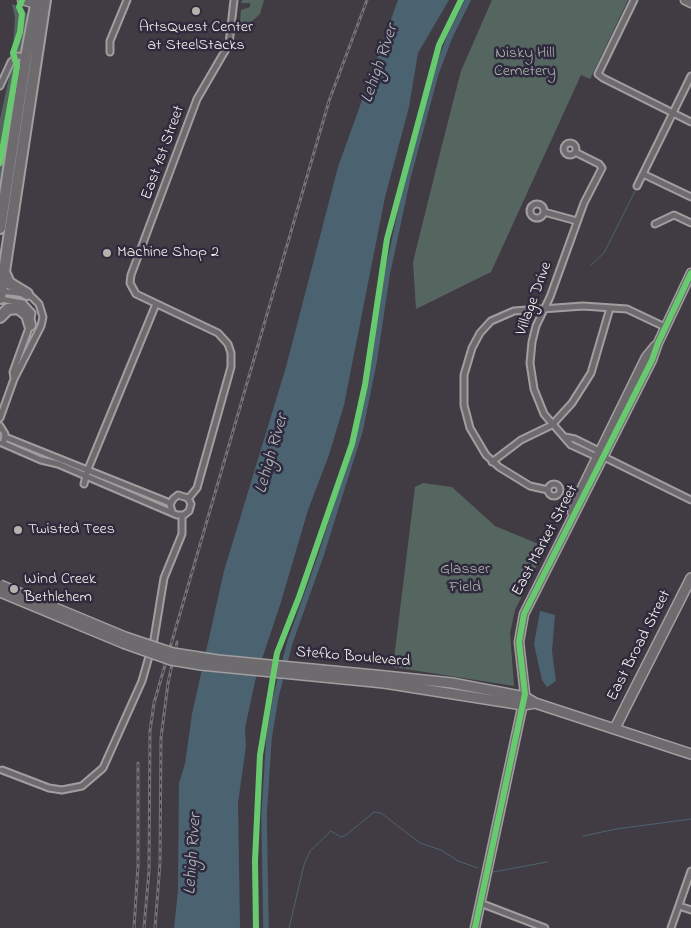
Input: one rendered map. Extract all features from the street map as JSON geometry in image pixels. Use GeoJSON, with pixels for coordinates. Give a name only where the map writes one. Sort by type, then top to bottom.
{"type":"FeatureCollection","features":[{"type":"Feature","properties":{"kind":"highway"},"geometry":{"type":"LineString","coordinates":[[0,228],[26,57],[40,3]]}},
{"type":"Feature","properties":{"kind":"highway"},"geometry":{"type":"LineString","coordinates":[[0,295],[40,3]]}},
{"type":"Feature","properties":{"kind":"highway"},"geometry":{"type":"LineString","coordinates":[[4,272],[10,284],[27,294]]}},
{"type":"Feature","properties":{"kind":"highway"},"geometry":{"type":"LineString","coordinates":[[0,317],[10,308],[21,309],[27,315],[30,325]]}},
{"type":"Feature","properties":{"kind":"main road","name":"East Broad Street"},"geometry":{"type":"LineString","coordinates":[[615,728],[691,578]]}},
{"type":"Feature","properties":{"kind":"main road","name":"Stefko Boulevard"},"geometry":{"type":"LineString","coordinates":[[0,585],[125,637],[173,653],[202,659],[384,679]]}},
{"type":"Feature","properties":{"kind":"main road","name":"Stefko Boulevard"},"geometry":{"type":"LineString","coordinates":[[0,592],[132,647],[171,660],[201,665],[452,683],[535,703],[691,754]]}},
{"type":"Feature","properties":{"kind":"street"},"geometry":{"type":"LineString","coordinates":[[22,0],[40,3]]}},
{"type":"Feature","properties":{"kind":"street"},"geometry":{"type":"LineString","coordinates":[[110,52],[110,41],[127,0]]}},
{"type":"Feature","properties":{"kind":"street","name":"East 1st Street"},"geometry":{"type":"LineString","coordinates":[[156,304],[132,290],[130,275],[197,99],[229,44],[234,0]]}},
{"type":"Feature","properties":{"kind":"street"},"geometry":{"type":"LineString","coordinates":[[634,0],[598,74],[691,122]]}},
{"type":"Feature","properties":{"kind":"street"},"geometry":{"type":"LineString","coordinates":[[685,0],[691,3]]}},
{"type":"Feature","properties":{"kind":"street"},"geometry":{"type":"LineString","coordinates":[[0,86],[11,62],[18,56],[26,57]]}},
{"type":"Feature","properties":{"kind":"street"},"geometry":{"type":"LineString","coordinates":[[637,186],[691,76]]}},
{"type":"Feature","properties":{"kind":"street","name":"Village Drive"},"geometry":{"type":"LineString","coordinates":[[575,152],[599,164],[602,168],[591,187],[577,221],[532,342],[530,364],[534,389],[544,414],[552,425],[565,436],[576,439],[600,455],[691,500]]}},
{"type":"Feature","properties":{"kind":"street"},"geometry":{"type":"LineString","coordinates":[[643,174],[691,197]]}},
{"type":"Feature","properties":{"kind":"street"},"geometry":{"type":"LineString","coordinates":[[544,212],[577,221]]}},
{"type":"Feature","properties":{"kind":"street"},"geometry":{"type":"LineString","coordinates":[[655,224],[674,215],[691,222]]}},
{"type":"Feature","properties":{"kind":"street","name":"East Market Street"},"geometry":{"type":"LineString","coordinates":[[475,928],[524,701],[519,642],[524,614],[571,518],[581,503],[600,455],[652,360],[658,342],[691,273]]}},
{"type":"Feature","properties":{"kind":"street"},"geometry":{"type":"LineString","coordinates":[[0,295],[27,294],[39,304],[42,322],[14,379],[0,418]]}},
{"type":"Feature","properties":{"kind":"street"},"geometry":{"type":"LineString","coordinates":[[0,295],[26,305],[32,313],[30,325],[13,372],[14,379]]}},
{"type":"Feature","properties":{"kind":"street"},"geometry":{"type":"LineString","coordinates":[[84,484],[156,304],[218,333],[228,344],[232,358],[197,488],[188,499]]}},
{"type":"Feature","properties":{"kind":"street"},"geometry":{"type":"LineString","coordinates":[[548,490],[521,482],[492,462],[475,438],[466,414],[463,386],[468,360],[480,333],[491,321],[514,311],[583,306],[627,310],[665,327]]}},
{"type":"Feature","properties":{"kind":"street"},"geometry":{"type":"LineString","coordinates":[[492,462],[521,440],[552,425],[572,403],[589,377],[610,308]]}},
{"type":"Feature","properties":{"kind":"street"},"geometry":{"type":"LineString","coordinates":[[0,426],[5,437],[182,515],[187,513],[190,508],[188,499]]}},
{"type":"Feature","properties":{"kind":"street"},"geometry":{"type":"LineString","coordinates":[[5,437],[1,444],[170,503]]}},
{"type":"Feature","properties":{"kind":"street"},"geometry":{"type":"LineString","coordinates":[[172,511],[170,503],[172,499],[178,495],[188,499]]}},
{"type":"Feature","properties":{"kind":"street"},"geometry":{"type":"LineString","coordinates":[[2,770],[48,788],[62,790],[82,786],[103,768],[142,681],[154,639],[164,578],[182,534],[182,515]]}},
{"type":"Feature","properties":{"kind":"street"},"geometry":{"type":"LineString","coordinates":[[671,928],[691,872]]}},
{"type":"Feature","properties":{"kind":"street"},"geometry":{"type":"LineString","coordinates":[[480,903],[544,928]]}},
{"type":"Feature","properties":{"kind":"street"},"geometry":{"type":"LineString","coordinates":[[679,906],[691,910]]}},
{"type":"Feature","properties":{"kind":"green space"},"geometry":{"type":"Polygon","coordinates":[[[242,0],[264,0],[260,14],[239,33],[241,10],[250,7],[250,3],[241,3],[242,0]]]}},
{"type":"Feature","properties":{"kind":"green space","name":"Nisky Hill Cemetery"},"geometry":{"type":"Polygon","coordinates":[[[492,0],[628,0],[590,79],[581,75],[491,272],[416,309],[413,262],[461,71],[492,0]]]}},
{"type":"Feature","properties":{"kind":"green space"},"geometry":{"type":"Polygon","coordinates":[[[12,4],[23,8],[29,18],[0,208],[0,119],[12,64],[15,17],[12,4]]]}},
{"type":"Feature","properties":{"kind":"green space","name":"Glasser Field"},"geometry":{"type":"Polygon","coordinates":[[[423,483],[452,487],[495,526],[546,547],[515,610],[510,633],[514,686],[393,667],[415,487],[423,483]]]}},
{"type":"Feature","properties":{"kind":"water","name":"Lehigh River"},"geometry":{"type":"Polygon","coordinates":[[[398,0],[449,0],[418,53],[409,107],[385,197],[344,405],[329,455],[308,510],[281,602],[256,677],[245,728],[246,746],[238,803],[240,928],[174,928],[178,891],[179,783],[185,764],[192,714],[224,571],[286,367],[338,167],[398,0]]]}},
{"type":"Feature","properties":{"kind":"water"},"geometry":{"type":"Polygon","coordinates":[[[540,611],[555,615],[552,651],[556,681],[547,687],[542,680],[534,644],[540,611]]]}},
{"type":"Feature","properties":{"kind":"waterway"},"geometry":{"type":"LineString","coordinates":[[266,928],[264,815],[269,738],[276,696],[290,642],[321,555],[360,431],[374,362],[387,275],[408,177],[436,73],[450,36],[468,0]]}},
{"type":"Feature","properties":{"kind":"waterway"},"geometry":{"type":"LineString","coordinates":[[591,265],[604,253],[637,187]]}},
{"type":"Feature","properties":{"kind":"waterway"},"geometry":{"type":"LineString","coordinates":[[289,928],[304,865],[310,851],[331,831],[341,837],[346,835],[374,812],[381,813],[420,843],[441,850],[458,861],[478,868]]}},
{"type":"Feature","properties":{"kind":"waterway"},"geometry":{"type":"LineString","coordinates":[[583,836],[616,829],[691,819]]}},
{"type":"Feature","properties":{"kind":"waterway"},"geometry":{"type":"LineString","coordinates":[[493,872],[547,862]]}},
{"type":"Feature","properties":{"kind":"railway"},"geometry":{"type":"LineString","coordinates":[[144,928],[149,871],[150,731],[154,703],[329,101],[367,0]]}},
{"type":"Feature","properties":{"kind":"railway"},"geometry":{"type":"LineString","coordinates":[[155,928],[160,863],[161,738],[168,683],[177,642]]}},
{"type":"Feature","properties":{"kind":"railway"},"geometry":{"type":"LineString","coordinates":[[134,928],[138,866],[138,763]]}},
{"type":"Feature","properties":{"kind":"cycle path"},"geometry":{"type":"LineString","coordinates":[[0,163],[17,66],[13,53],[20,32],[22,14],[19,7],[22,0]]}},
{"type":"Feature","properties":{"kind":"cycle path"},"geometry":{"type":"LineString","coordinates":[[256,928],[255,861],[260,755],[277,653],[299,597],[352,444],[365,385],[387,239],[439,45],[461,0]]}},
{"type":"Feature","properties":{"kind":"cycle path"},"geometry":{"type":"LineString","coordinates":[[475,928],[525,694],[519,642],[524,614],[652,360],[691,273]]}},
{"type":"Feature","properties":{"kind":"place","name":"ArtsQuest Center at SteelStacks"},"geometry":{"type":"Point","coordinates":[196,11]}},
{"type":"Feature","properties":{"kind":"place","name":"Machine Shop 2"},"geometry":{"type":"Point","coordinates":[107,253]}},
{"type":"Feature","properties":{"kind":"place","name":"Twisted Tees"},"geometry":{"type":"Point","coordinates":[18,530]}},
{"type":"Feature","properties":{"kind":"place","name":"Wind Creek Bethlehem"},"geometry":{"type":"Point","coordinates":[14,589]}}]}
